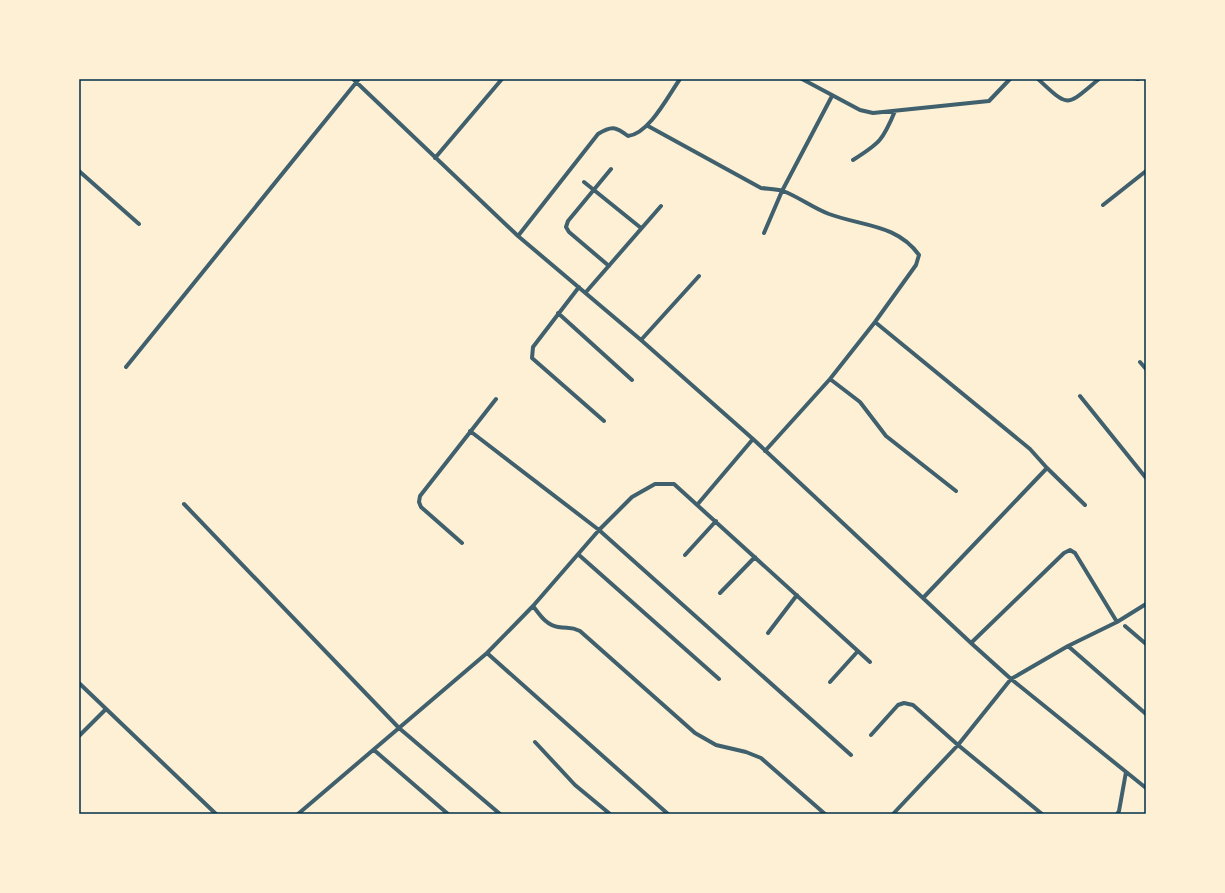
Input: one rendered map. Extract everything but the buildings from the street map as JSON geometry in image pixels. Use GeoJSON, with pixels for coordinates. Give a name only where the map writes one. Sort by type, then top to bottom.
{"type":"FeatureCollection","features":[{"type":"Feature","properties":{"kind":"street"},"geometry":{"type":"LineString","coordinates":[[435,158],[502,79]]}},
{"type":"Feature","properties":{"kind":"street"},"geometry":{"type":"LineString","coordinates":[[518,236],[598,134],[607,128],[617,128],[628,136],[636,136],[648,126],[680,79]]}},
{"type":"Feature","properties":{"kind":"street"},"geometry":{"type":"LineString","coordinates":[[802,79],[860,110],[873,113],[989,101],[1010,79]]}},
{"type":"Feature","properties":{"kind":"street"},"geometry":{"type":"LineString","coordinates":[[1038,79],[1059,99],[1066,101],[1074,100],[1099,79]]}},
{"type":"Feature","properties":{"kind":"street"},"geometry":{"type":"LineString","coordinates":[[126,367],[356,80],[435,158],[518,236],[642,340],[753,439],[971,643],[1011,678],[1146,788]]}},
{"type":"Feature","properties":{"kind":"street"},"geometry":{"type":"LineString","coordinates":[[764,233],[782,191],[832,96]]}},
{"type":"Feature","properties":{"kind":"street"},"geometry":{"type":"LineString","coordinates":[[853,160],[872,148],[884,136],[895,111]]}},
{"type":"Feature","properties":{"kind":"street"},"geometry":{"type":"LineString","coordinates":[[648,126],[762,188],[782,191],[828,214],[874,225],[912,245],[919,255],[916,265],[875,322],[830,379],[765,451]]}},
{"type":"Feature","properties":{"kind":"street"},"geometry":{"type":"LineString","coordinates":[[609,266],[569,232],[566,227],[568,221],[611,169]]}},
{"type":"Feature","properties":{"kind":"street"},"geometry":{"type":"LineString","coordinates":[[79,171],[139,224]]}},
{"type":"Feature","properties":{"kind":"street"},"geometry":{"type":"LineString","coordinates":[[1103,205],[1146,171]]}},
{"type":"Feature","properties":{"kind":"street"},"geometry":{"type":"LineString","coordinates":[[584,182],[641,228]]}},
{"type":"Feature","properties":{"kind":"street"},"geometry":{"type":"LineString","coordinates":[[586,292],[661,206]]}},
{"type":"Feature","properties":{"kind":"street"},"geometry":{"type":"LineString","coordinates":[[642,340],[699,276]]}},
{"type":"Feature","properties":{"kind":"street"},"geometry":{"type":"LineString","coordinates":[[579,287],[533,347],[532,358],[604,421]]}},
{"type":"Feature","properties":{"kind":"street"},"geometry":{"type":"LineString","coordinates":[[558,313],[632,380]]}},
{"type":"Feature","properties":{"kind":"street"},"geometry":{"type":"LineString","coordinates":[[875,322],[1030,449],[1085,505]]}},
{"type":"Feature","properties":{"kind":"street"},"geometry":{"type":"LineString","coordinates":[[1140,362],[1146,369]]}},
{"type":"Feature","properties":{"kind":"street"},"geometry":{"type":"LineString","coordinates":[[830,379],[860,402],[886,436],[956,491]]}},
{"type":"Feature","properties":{"kind":"street"},"geometry":{"type":"LineString","coordinates":[[1080,396],[1146,478]]}},
{"type":"Feature","properties":{"kind":"street"},"geometry":{"type":"LineString","coordinates":[[462,543],[421,507],[419,502],[420,496],[496,398]]}},
{"type":"Feature","properties":{"kind":"street"},"geometry":{"type":"LineString","coordinates":[[470,431],[599,530],[851,755]]}},
{"type":"Feature","properties":{"kind":"street"},"geometry":{"type":"LineString","coordinates":[[697,505],[753,439]]}},
{"type":"Feature","properties":{"kind":"street"},"geometry":{"type":"LineString","coordinates":[[923,598],[1047,468]]}},
{"type":"Feature","properties":{"kind":"street"},"geometry":{"type":"LineString","coordinates":[[301,813],[487,653],[533,606],[599,530],[632,497],[655,484],[674,484],[870,662]]}},
{"type":"Feature","properties":{"kind":"street"},"geometry":{"type":"LineString","coordinates":[[184,504],[399,728],[500,814]]}},
{"type":"Feature","properties":{"kind":"street"},"geometry":{"type":"LineString","coordinates":[[685,555],[716,521]]}},
{"type":"Feature","properties":{"kind":"street"},"geometry":{"type":"LineString","coordinates":[[971,643],[1064,553],[1070,550],[1075,553],[1117,622]]}},
{"type":"Feature","properties":{"kind":"street"},"geometry":{"type":"LineString","coordinates":[[578,555],[719,678]]}},
{"type":"Feature","properties":{"kind":"street"},"geometry":{"type":"LineString","coordinates":[[720,593],[755,557]]}},
{"type":"Feature","properties":{"kind":"street"},"geometry":{"type":"LineString","coordinates":[[768,633],[797,595]]}},
{"type":"Feature","properties":{"kind":"street"},"geometry":{"type":"LineString","coordinates":[[893,814],[958,746],[1011,678],[1068,646],[1117,622],[1146,604]]}},
{"type":"Feature","properties":{"kind":"street"},"geometry":{"type":"LineString","coordinates":[[533,606],[547,623],[558,627],[571,627],[580,631],[695,733],[716,745],[746,752],[761,758],[825,814]]}},
{"type":"Feature","properties":{"kind":"street"},"geometry":{"type":"LineString","coordinates":[[1125,626],[1146,644]]}},
{"type":"Feature","properties":{"kind":"street"},"geometry":{"type":"LineString","coordinates":[[1068,646],[1146,714]]}},
{"type":"Feature","properties":{"kind":"street"},"geometry":{"type":"LineString","coordinates":[[830,682],[858,651]]}},
{"type":"Feature","properties":{"kind":"street"},"geometry":{"type":"LineString","coordinates":[[487,653],[668,814]]}},
{"type":"Feature","properties":{"kind":"street"},"geometry":{"type":"LineString","coordinates":[[79,682],[216,814]]}},
{"type":"Feature","properties":{"kind":"street"},"geometry":{"type":"LineString","coordinates":[[871,735],[898,705],[904,703],[913,706],[958,746],[1042,814]]}},
{"type":"Feature","properties":{"kind":"street"},"geometry":{"type":"LineString","coordinates":[[79,736],[106,709]]}},
{"type":"Feature","properties":{"kind":"street"},"geometry":{"type":"LineString","coordinates":[[535,742],[575,785],[610,814]]}},
{"type":"Feature","properties":{"kind":"street"},"geometry":{"type":"LineString","coordinates":[[374,750],[448,814]]}},
{"type":"Feature","properties":{"kind":"street"},"geometry":{"type":"LineString","coordinates":[[1117,814],[1119,811],[1126,772]]}}]}
